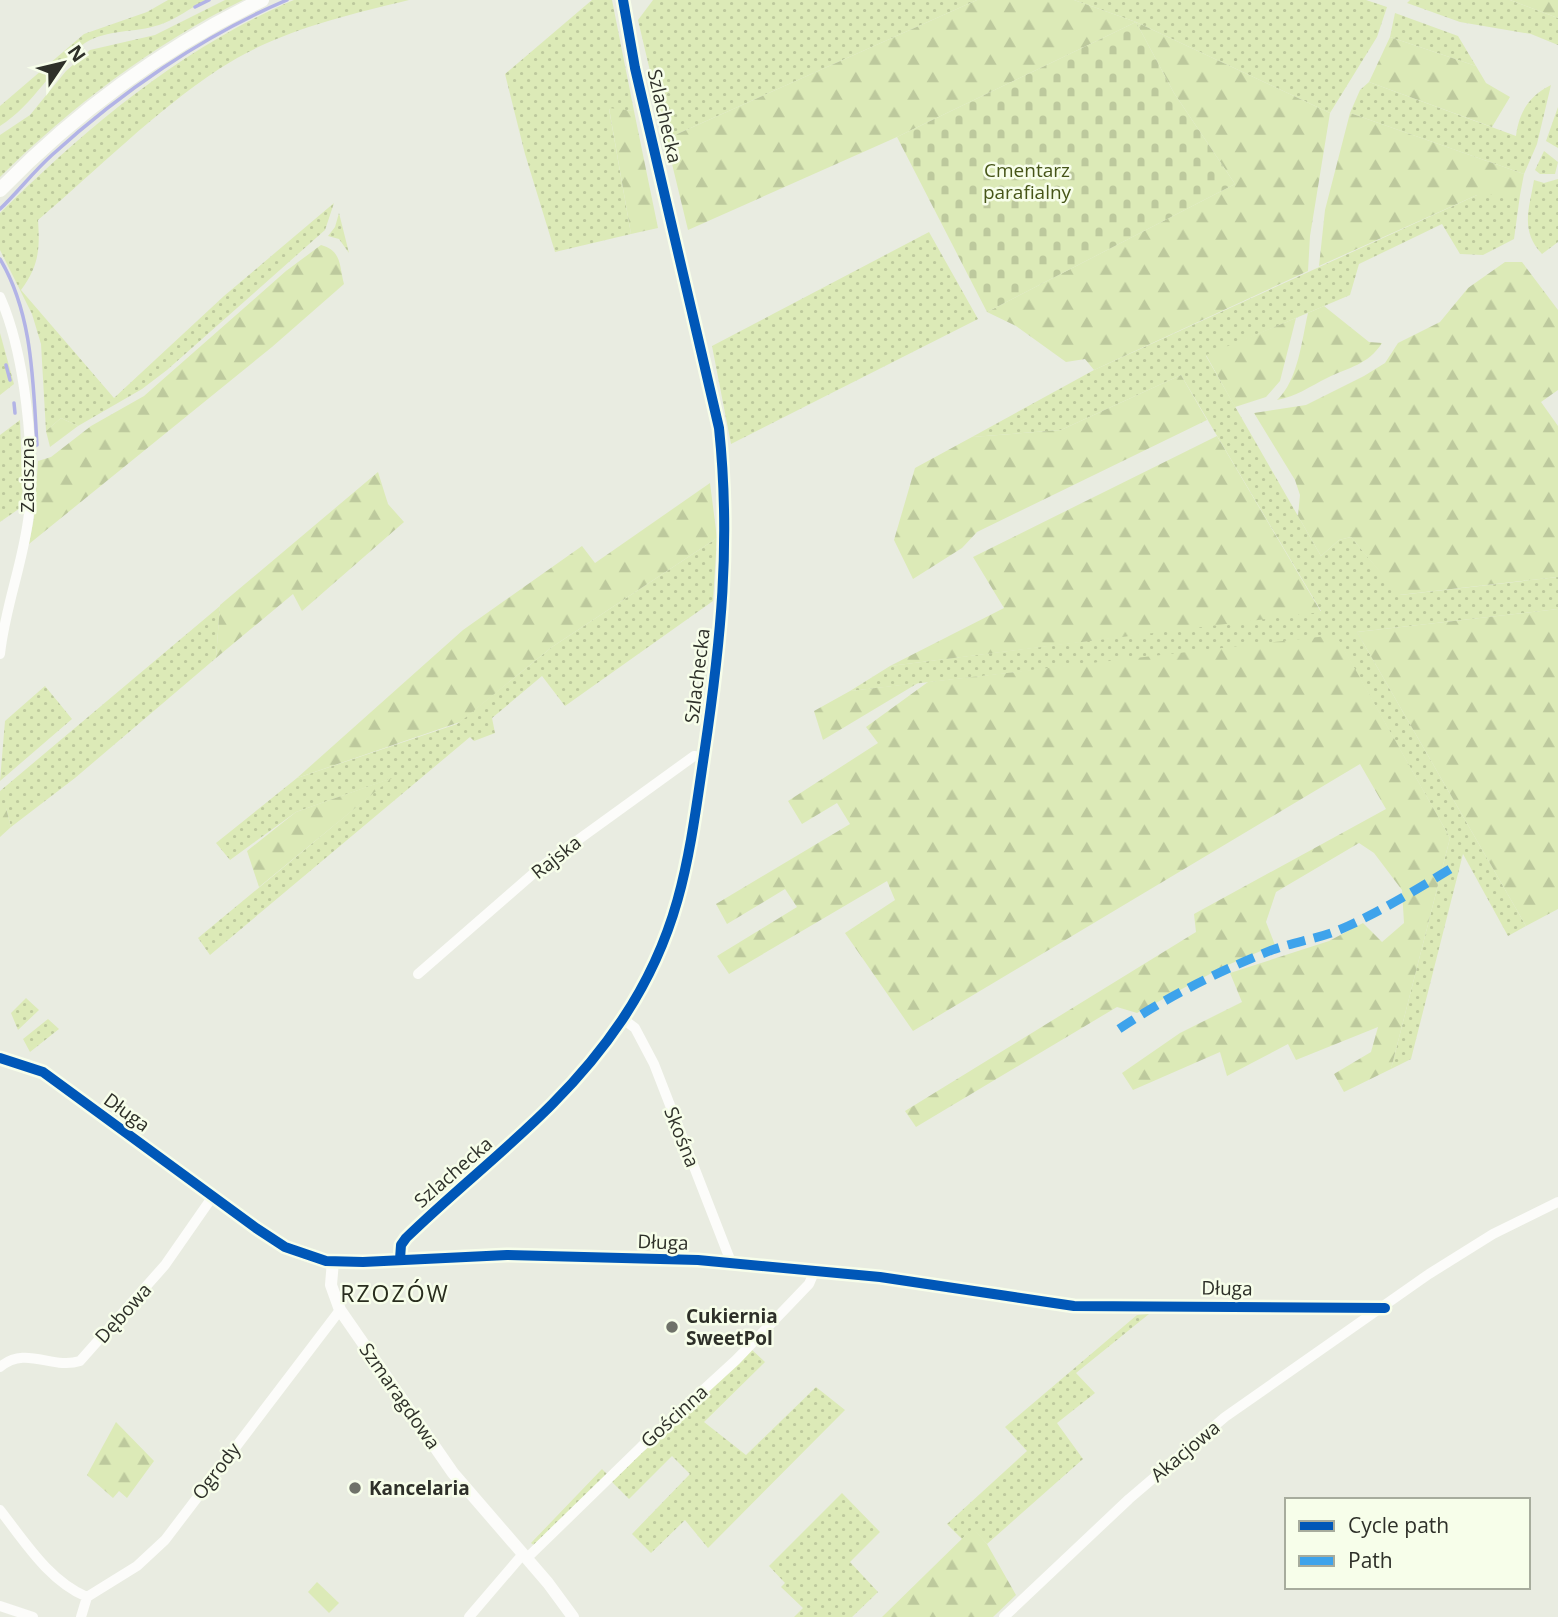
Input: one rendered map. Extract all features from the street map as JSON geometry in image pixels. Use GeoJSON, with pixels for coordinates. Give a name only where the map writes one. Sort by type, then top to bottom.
{"type":"FeatureCollection","features":[{"type":"Feature","properties":{"kind":"main road"},"geometry":{"type":"LineString","coordinates":[[0,190],[88,110],[131,78],[213,26],[262,0]]}},
{"type":"Feature","properties":{"kind":"street","name":"Szlachecka"},"geometry":{"type":"LineString","coordinates":[[400,1259],[401,1245],[406,1238],[549,1111],[623,1019],[664,945],[681,897],[704,757],[726,577],[723,471],[719,428],[635,68],[623,0]]}},
{"type":"Feature","properties":{"kind":"street","name":"Zaciszna"},"geometry":{"type":"LineString","coordinates":[[0,297],[18,351],[30,456],[29,514],[0,654]]}},
{"type":"Feature","properties":{"kind":"street","name":"Rajska"},"geometry":{"type":"LineString","coordinates":[[418,974],[562,851],[694,757],[704,757]]}},
{"type":"Feature","properties":{"kind":"street","name":"Skośna"},"geometry":{"type":"LineString","coordinates":[[623,1019],[635,1028],[654,1065],[731,1262]]}},
{"type":"Feature","properties":{"kind":"street","name":"Długa"},"geometry":{"type":"LineString","coordinates":[[0,1058],[43,1072],[285,1247],[333,1261],[507,1255],[731,1262],[815,1269],[1074,1306],[1385,1308]]}},
{"type":"Feature","properties":{"kind":"street","name":"Dębowa"},"geometry":{"type":"LineString","coordinates":[[0,1367],[27,1357],[63,1364],[80,1361],[165,1265],[213,1196]]}},
{"type":"Feature","properties":{"kind":"street","name":"Akacjowa"},"geometry":{"type":"LineString","coordinates":[[1004,1617],[1191,1444],[1225,1417],[1385,1308],[1429,1274],[1493,1234],[1558,1202]]}},
{"type":"Feature","properties":{"kind":"street","name":"Szmaragdowa"},"geometry":{"type":"LineString","coordinates":[[333,1261],[331,1284],[340,1310],[453,1473],[525,1556],[572,1617]]}},
{"type":"Feature","properties":{"kind":"street","name":"Gościnna"},"geometry":{"type":"LineString","coordinates":[[468,1617],[525,1556],[736,1360],[809,1284],[815,1269]]}},
{"type":"Feature","properties":{"kind":"street","name":"Ogrody"},"geometry":{"type":"LineString","coordinates":[[87,1597],[119,1574],[137,1566],[164,1540],[340,1310]]}},
{"type":"Feature","properties":{"kind":"street"},"geometry":{"type":"LineString","coordinates":[[0,1510],[46,1568],[87,1597],[81,1617]]}},
{"type":"Feature","properties":{"kind":"street"},"geometry":{"type":"LineString","coordinates":[[0,1606],[33,1617]]}},
{"type":"Feature","properties":{"kind":"green space"},"geometry":{"type":"Polygon","coordinates":[[[168,0],[206,0],[159,25],[102,35],[85,43],[62,63],[23,107],[0,126],[0,106],[84,34],[147,12],[168,0]]]}},
{"type":"Feature","properties":{"kind":"green space"},"geometry":{"type":"Polygon","coordinates":[[[225,0],[243,0],[177,36],[114,79],[55,126],[0,177],[0,135],[30,115],[66,71],[90,50],[155,35],[225,0]]]}},
{"type":"Feature","properties":{"kind":"green space"},"geometry":{"type":"Polygon","coordinates":[[[294,0],[409,0],[286,35],[241,56],[195,86],[149,122],[38,220],[37,257],[32,273],[21,290],[114,398],[224,296],[334,203],[325,230],[142,389],[78,426],[61,418],[46,431],[41,344],[32,314],[0,250],[0,213],[66,150],[137,92],[213,41],[294,0]]]}},
{"type":"Feature","properties":{"kind":"green space"},"geometry":{"type":"Polygon","coordinates":[[[592,0],[612,0],[634,111],[609,109],[631,234],[555,252],[525,154],[505,74],[592,0]]]}},
{"type":"Feature","properties":{"kind":"green space"},"geometry":{"type":"Polygon","coordinates":[[[653,0],[977,0],[666,139],[638,20],[653,0]]]}},
{"type":"Feature","properties":{"kind":"green space"},"geometry":{"type":"Polygon","coordinates":[[[977,0],[1074,0],[1136,22],[897,137],[688,230],[666,139],[977,0]]]}},
{"type":"Feature","properties":{"kind":"green space"},"geometry":{"type":"Polygon","coordinates":[[[1074,0],[1366,0],[1387,7],[1377,37],[1330,113],[1136,22],[1074,0]]]}},
{"type":"Feature","properties":{"kind":"green space"},"geometry":{"type":"Polygon","coordinates":[[[1410,0],[1510,0],[1558,18],[1558,45],[1531,34],[1460,22],[1407,3],[1410,0]]]}},
{"type":"Feature","properties":{"kind":"green space"},"geometry":{"type":"Polygon","coordinates":[[[1510,0],[1558,0],[1558,18],[1510,0]]]}},
{"type":"Feature","properties":{"kind":"green space"},"geometry":{"type":"Polygon","coordinates":[[[1395,13],[1458,36],[1476,66],[1390,37],[1395,13]]]}},
{"type":"Feature","properties":{"kind":"green space"},"geometry":{"type":"Polygon","coordinates":[[[1136,22],[1330,113],[1310,236],[1308,271],[1094,370],[1085,359],[1066,362],[1016,326],[987,312],[1235,184],[1174,93],[1136,22]]]}},
{"type":"Feature","properties":{"kind":"green space","name":"Cmentarz parafialny"},"geometry":{"type":"Polygon","coordinates":[[[1136,22],[1174,93],[1235,184],[987,312],[897,137],[1136,22]]]}},
{"type":"Feature","properties":{"kind":"green space"},"geometry":{"type":"Polygon","coordinates":[[[1390,37],[1476,66],[1486,83],[1510,97],[1492,127],[1369,82],[1390,37]]]}},
{"type":"Feature","properties":{"kind":"green space"},"geometry":{"type":"Polygon","coordinates":[[[1369,82],[1516,136],[1526,106],[1537,94],[1551,85],[1537,144],[1524,174],[1350,113],[1360,90],[1369,82]]]}},
{"type":"Feature","properties":{"kind":"green space"},"geometry":{"type":"Polygon","coordinates":[[[1558,107],[1558,148],[1546,141],[1558,107]]]}},
{"type":"Feature","properties":{"kind":"green space"},"geometry":{"type":"Polygon","coordinates":[[[609,108],[634,111],[658,228],[631,234],[609,108]]]}},
{"type":"Feature","properties":{"kind":"green space"},"geometry":{"type":"Polygon","coordinates":[[[1350,113],[1524,174],[1520,195],[1477,195],[1319,266],[1325,210],[1350,113]]]}},
{"type":"Feature","properties":{"kind":"green space"},"geometry":{"type":"Polygon","coordinates":[[[1544,151],[1558,162],[1555,174],[1540,174],[1535,170],[1544,151]]]}},
{"type":"Feature","properties":{"kind":"green space"},"geometry":{"type":"Polygon","coordinates":[[[1558,179],[1558,242],[1542,254],[1528,228],[1534,180],[1544,183],[1558,179]]]}},
{"type":"Feature","properties":{"kind":"green space"},"geometry":{"type":"Polygon","coordinates":[[[1477,195],[1520,195],[1514,239],[1483,255],[1460,254],[1442,224],[1359,264],[1350,295],[1206,356],[1321,556],[1339,540],[1351,537],[1400,595],[1558,577],[1558,609],[1357,632],[1526,926],[1508,936],[1463,854],[1411,1059],[1391,1069],[1450,838],[1336,636],[850,691],[890,666],[1321,611],[1181,375],[1061,430],[972,437],[1094,370],[1477,195]]]}},
{"type":"Feature","properties":{"kind":"green space"},"geometry":{"type":"Polygon","coordinates":[[[339,213],[349,253],[339,239],[328,236],[335,227],[339,213]]]}},
{"type":"Feature","properties":{"kind":"green space"},"geometry":{"type":"Polygon","coordinates":[[[929,232],[978,319],[731,444],[712,346],[929,232]]]}},
{"type":"Feature","properties":{"kind":"green space"},"geometry":{"type":"Polygon","coordinates":[[[321,245],[336,255],[344,284],[272,347],[29,544],[34,518],[38,461],[51,457],[91,426],[144,396],[286,271],[321,245]]]}},
{"type":"Feature","properties":{"kind":"green space"},"geometry":{"type":"Polygon","coordinates":[[[1505,262],[1522,262],[1558,310],[1558,390],[1541,402],[1558,426],[1558,577],[1399,595],[1351,537],[1339,540],[1321,556],[1298,516],[1300,495],[1295,480],[1254,413],[1306,405],[1364,376],[1385,363],[1398,343],[1440,322],[1468,288],[1505,262]]]}},
{"type":"Feature","properties":{"kind":"green space"},"geometry":{"type":"Polygon","coordinates":[[[1324,306],[1369,342],[1382,343],[1371,356],[1358,365],[1297,394],[1277,400],[1290,382],[1294,371],[1308,313],[1324,306]]]}},
{"type":"Feature","properties":{"kind":"green space"},"geometry":{"type":"Polygon","coordinates":[[[1296,318],[1280,381],[1266,397],[1235,407],[1206,355],[1296,318]]]}},
{"type":"Feature","properties":{"kind":"green space"},"geometry":{"type":"Polygon","coordinates":[[[0,333],[14,384],[0,395],[0,333]]]}},
{"type":"Feature","properties":{"kind":"green space"},"geometry":{"type":"Polygon","coordinates":[[[1181,375],[1207,420],[977,532],[962,548],[913,579],[894,540],[915,468],[972,437],[1061,430],[1181,375]]]}},
{"type":"Feature","properties":{"kind":"green space"},"geometry":{"type":"Polygon","coordinates":[[[61,418],[78,426],[50,447],[46,431],[61,418]]]}},
{"type":"Feature","properties":{"kind":"green space"},"geometry":{"type":"Polygon","coordinates":[[[20,420],[23,506],[0,522],[0,435],[20,420]]]}},
{"type":"Feature","properties":{"kind":"green space"},"geometry":{"type":"Polygon","coordinates":[[[1217,436],[1321,612],[890,666],[1004,608],[973,557],[1217,436]]]}},
{"type":"Feature","properties":{"kind":"green space"},"geometry":{"type":"Polygon","coordinates":[[[378,472],[388,504],[404,522],[302,611],[293,594],[216,658],[220,605],[378,472]]]}},
{"type":"Feature","properties":{"kind":"green space"},"geometry":{"type":"Polygon","coordinates":[[[710,483],[717,538],[552,647],[460,722],[297,778],[463,630],[582,546],[595,563],[710,483]]]}},
{"type":"Feature","properties":{"kind":"green space"},"geometry":{"type":"Polygon","coordinates":[[[717,538],[713,601],[565,706],[542,676],[492,718],[495,733],[474,741],[470,737],[210,955],[198,938],[390,779],[296,812],[230,860],[216,843],[297,778],[457,724],[552,647],[717,538]]]}},
{"type":"Feature","properties":{"kind":"green space"},"geometry":{"type":"Polygon","coordinates":[[[220,606],[216,658],[75,778],[11,827],[6,808],[0,808],[0,791],[220,606]]]}},
{"type":"Feature","properties":{"kind":"green space"},"geometry":{"type":"Polygon","coordinates":[[[1558,609],[1558,909],[1526,926],[1357,632],[1558,609]]]}},
{"type":"Feature","properties":{"kind":"green space"},"geometry":{"type":"Polygon","coordinates":[[[1336,635],[1450,838],[1391,1069],[1344,1092],[1334,1074],[1371,1052],[1378,1027],[1296,1060],[1288,1044],[1227,1076],[1220,1052],[1133,1090],[1122,1073],[1180,1033],[1242,1002],[1230,973],[1329,941],[1363,923],[1382,942],[1404,923],[1402,890],[1374,853],[1359,843],[1276,892],[1266,922],[1275,945],[1223,967],[1137,1013],[1117,1007],[916,1127],[905,1111],[1196,932],[1194,914],[1386,809],[1360,764],[913,1031],[845,933],[895,900],[887,881],[729,974],[717,956],[797,907],[785,889],[727,924],[716,904],[850,824],[837,803],[802,824],[788,801],[878,743],[866,727],[928,682],[1336,635]]]}},
{"type":"Feature","properties":{"kind":"green space"},"geometry":{"type":"Polygon","coordinates":[[[918,683],[823,740],[814,711],[850,691],[918,683]]]}},
{"type":"Feature","properties":{"kind":"green space"},"geometry":{"type":"Polygon","coordinates":[[[45,686],[72,719],[0,781],[5,721],[45,686]]]}},
{"type":"Feature","properties":{"kind":"green space"},"geometry":{"type":"Polygon","coordinates":[[[392,778],[259,887],[247,851],[296,812],[392,778]]]}},
{"type":"Feature","properties":{"kind":"green space"},"geometry":{"type":"Polygon","coordinates":[[[0,808],[6,808],[11,827],[0,837],[0,808]]]}},
{"type":"Feature","properties":{"kind":"green space"},"geometry":{"type":"Polygon","coordinates":[[[26,998],[39,1010],[18,1030],[11,1013],[26,998]]]}},
{"type":"Feature","properties":{"kind":"green space"},"geometry":{"type":"Polygon","coordinates":[[[48,1019],[59,1029],[30,1052],[23,1039],[48,1019]]]}},
{"type":"Feature","properties":{"kind":"green space"},"geometry":{"type":"Polygon","coordinates":[[[1149,1314],[1076,1373],[1095,1393],[1057,1423],[1083,1459],[987,1544],[973,1529],[962,1539],[947,1524],[1027,1451],[1005,1427],[1137,1315],[1149,1314]]]}},
{"type":"Feature","properties":{"kind":"green space"},"geometry":{"type":"Polygon","coordinates":[[[751,1349],[765,1362],[704,1422],[746,1455],[816,1387],[845,1410],[708,1548],[685,1520],[651,1553],[632,1534],[690,1474],[672,1456],[629,1499],[611,1481],[751,1349]]]}},
{"type":"Feature","properties":{"kind":"green space"},"geometry":{"type":"Polygon","coordinates":[[[116,1422],[154,1461],[127,1498],[119,1491],[113,1498],[87,1475],[116,1422]]]}},
{"type":"Feature","properties":{"kind":"green space"},"geometry":{"type":"Polygon","coordinates":[[[602,1469],[607,1474],[535,1546],[531,1543],[602,1469]]]}},
{"type":"Feature","properties":{"kind":"green space"},"geometry":{"type":"Polygon","coordinates":[[[842,1493],[880,1532],[850,1562],[878,1592],[852,1617],[794,1617],[803,1608],[781,1587],[785,1583],[769,1566],[842,1493]]]}},
{"type":"Feature","properties":{"kind":"green space"},"geometry":{"type":"Polygon","coordinates":[[[973,1528],[987,1544],[1016,1595],[993,1617],[882,1617],[973,1528]]]}},
{"type":"Feature","properties":{"kind":"green space"},"geometry":{"type":"Polygon","coordinates":[[[317,1582],[339,1603],[329,1613],[308,1592],[317,1582]]]}},
{"type":"Feature","properties":{"kind":"waterway"},"geometry":{"type":"LineString","coordinates":[[195,7],[209,0]]}},
{"type":"Feature","properties":{"kind":"waterway"},"geometry":{"type":"LineString","coordinates":[[0,209],[52,155],[134,88],[224,31],[287,0]]}},
{"type":"Feature","properties":{"kind":"waterway"},"geometry":{"type":"LineString","coordinates":[[0,259],[11,280],[25,326],[32,373],[37,445]]}},
{"type":"Feature","properties":{"kind":"waterway"},"geometry":{"type":"LineString","coordinates":[[6,365],[10,380]]}},
{"type":"Feature","properties":{"kind":"waterway"},"geometry":{"type":"LineString","coordinates":[[14,403],[15,413]]}},
{"type":"Feature","properties":{"kind":"marked path"},"geometry":{"type":"LineString","coordinates":[[1119,1029],[1175,995],[1232,967],[1272,950],[1329,934],[1362,919],[1455,866]]}},
{"type":"Feature","properties":{"kind":"cycle path"},"geometry":{"type":"LineString","coordinates":[[400,1259],[401,1245],[406,1238],[547,1109],[573,1082],[622,1020],[642,988],[670,924],[680,893],[693,827],[710,713],[722,592],[724,512],[719,428],[635,68],[623,0]]}},
{"type":"Feature","properties":{"kind":"cycle path"},"geometry":{"type":"LineString","coordinates":[[0,1058],[43,1072],[256,1228],[285,1247],[326,1261],[363,1262],[507,1255],[698,1260],[880,1277],[1074,1306],[1385,1308]]}},
{"type":"Feature","properties":{"kind":"place","name":"Cukiernia SweetPol"},"geometry":{"type":"Point","coordinates":[672,1327]}},
{"type":"Feature","properties":{"kind":"place","name":"Kancelaria"},"geometry":{"type":"Point","coordinates":[355,1488]}},
{"type":"Feature","properties":{"kind":"district","name":"RZOZÓW"},"geometry":{"type":"Point","coordinates":[395,1294]}}]}
